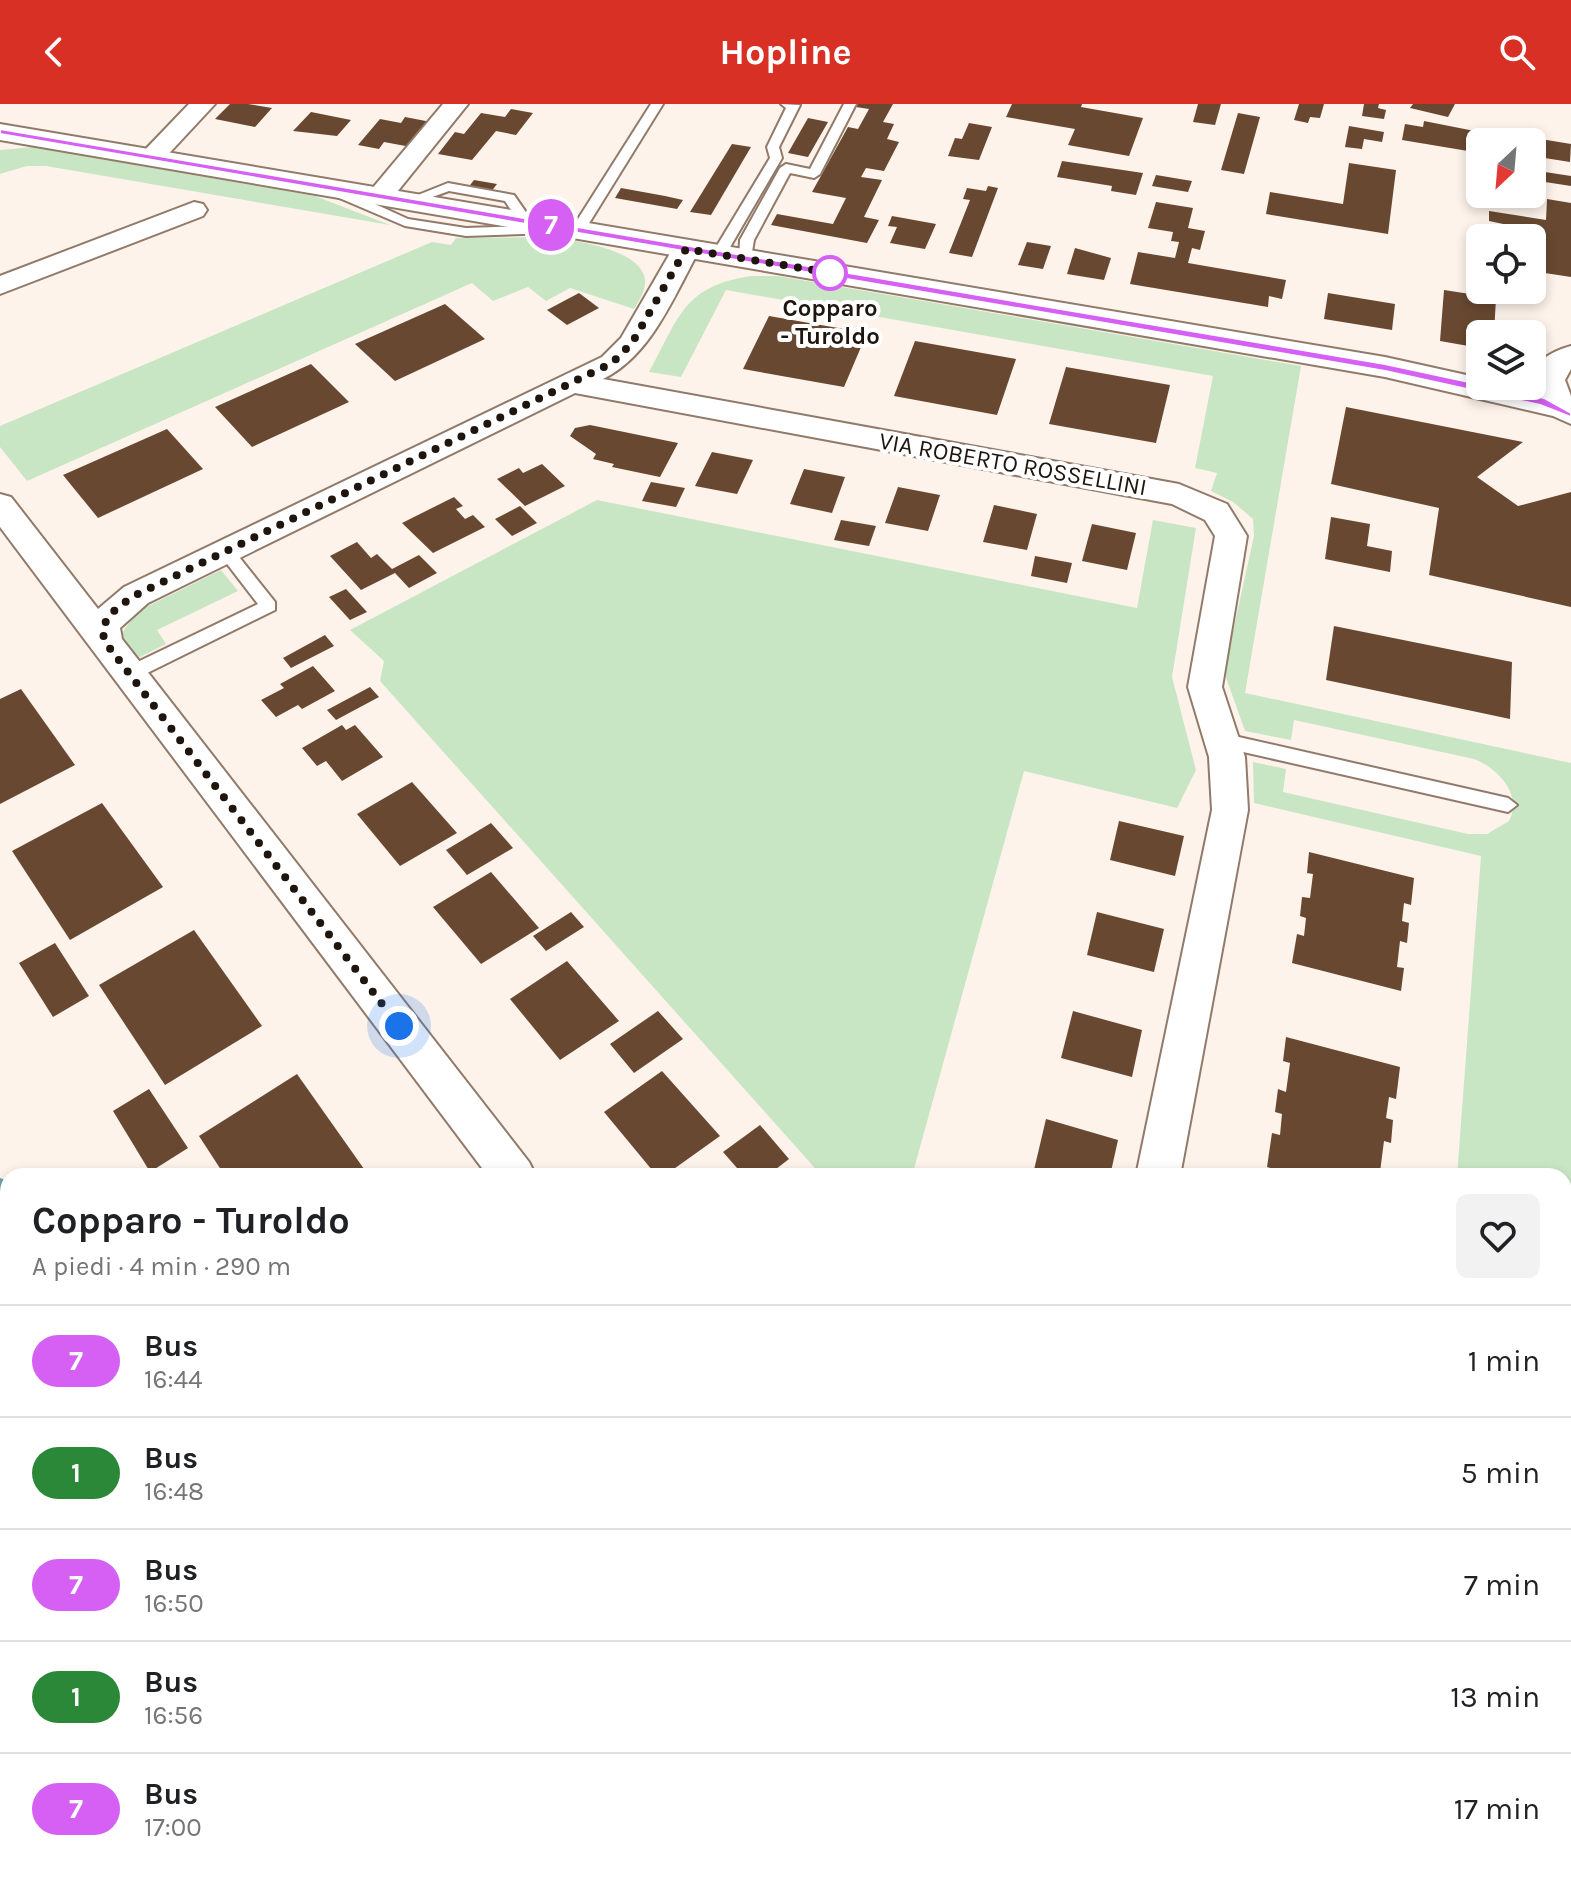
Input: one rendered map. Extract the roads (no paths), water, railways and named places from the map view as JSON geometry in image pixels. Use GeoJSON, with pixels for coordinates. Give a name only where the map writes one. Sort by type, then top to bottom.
{"type":"FeatureCollection","features":[{"type":"Feature","properties":{"kind":"street"},"geometry":{"type":"LineString","coordinates":[[152,157],[203,104]]}},
{"type":"Feature","properties":{"kind":"street"},"geometry":{"type":"LineString","coordinates":[[380,196],[456,104]]}},
{"type":"Feature","properties":{"kind":"street"},"geometry":{"type":"LineString","coordinates":[[0,132],[1385,367],[1566,410]]}},
{"type":"Feature","properties":{"kind":"street"},"geometry":{"type":"LineString","coordinates":[[0,286],[194,210]]}},
{"type":"Feature","properties":{"kind":"street"},"geometry":{"type":"LineString","coordinates":[[105,642],[103,634],[107,619],[123,603],[612,363],[626,351],[686,249]]}},
{"type":"Feature","properties":{"kind":"street"},"geometry":{"type":"LineString","coordinates":[[1552,364],[1547,385],[1566,410]]}},
{"type":"Feature","properties":{"kind":"street"},"geometry":{"type":"LineString","coordinates":[[1385,367],[1466,372]]}},
{"type":"Feature","properties":{"kind":"street","name":"VIA ROBERTO ROSSELLINI"},"geometry":{"type":"LineString","coordinates":[[574,383],[1179,495],[1208,507],[1227,524],[1231,536],[1205,679],[1206,695],[1230,771],[1230,810],[1160,1168]]}},
{"type":"Feature","properties":{"kind":"street"},"geometry":{"type":"LineString","coordinates":[[0,505],[508,1168]]}},
{"type":"Feature","properties":{"kind":"lane"},"geometry":{"type":"LineString","coordinates":[[324,187],[405,222],[466,232],[573,229],[657,104]]}},
{"type":"Feature","properties":{"kind":"lane"},"geometry":{"type":"LineString","coordinates":[[731,256],[776,158],[773,147],[794,105],[787,104]]}},
{"type":"Feature","properties":{"kind":"lane"},"geometry":{"type":"LineString","coordinates":[[731,256],[747,240],[786,168],[814,174],[850,104]]}},
{"type":"Feature","properties":{"kind":"lane"},"geometry":{"type":"LineString","coordinates":[[129,674],[269,606],[226,552]]}},
{"type":"Feature","properties":{"kind":"lane"},"geometry":{"type":"LineString","coordinates":[[1221,740],[1508,805]]}},
{"type":"Feature","properties":{"kind":"place","name":"Copparo - Turoldo"},"geometry":{"type":"Point","coordinates":[830,273]}}]}
